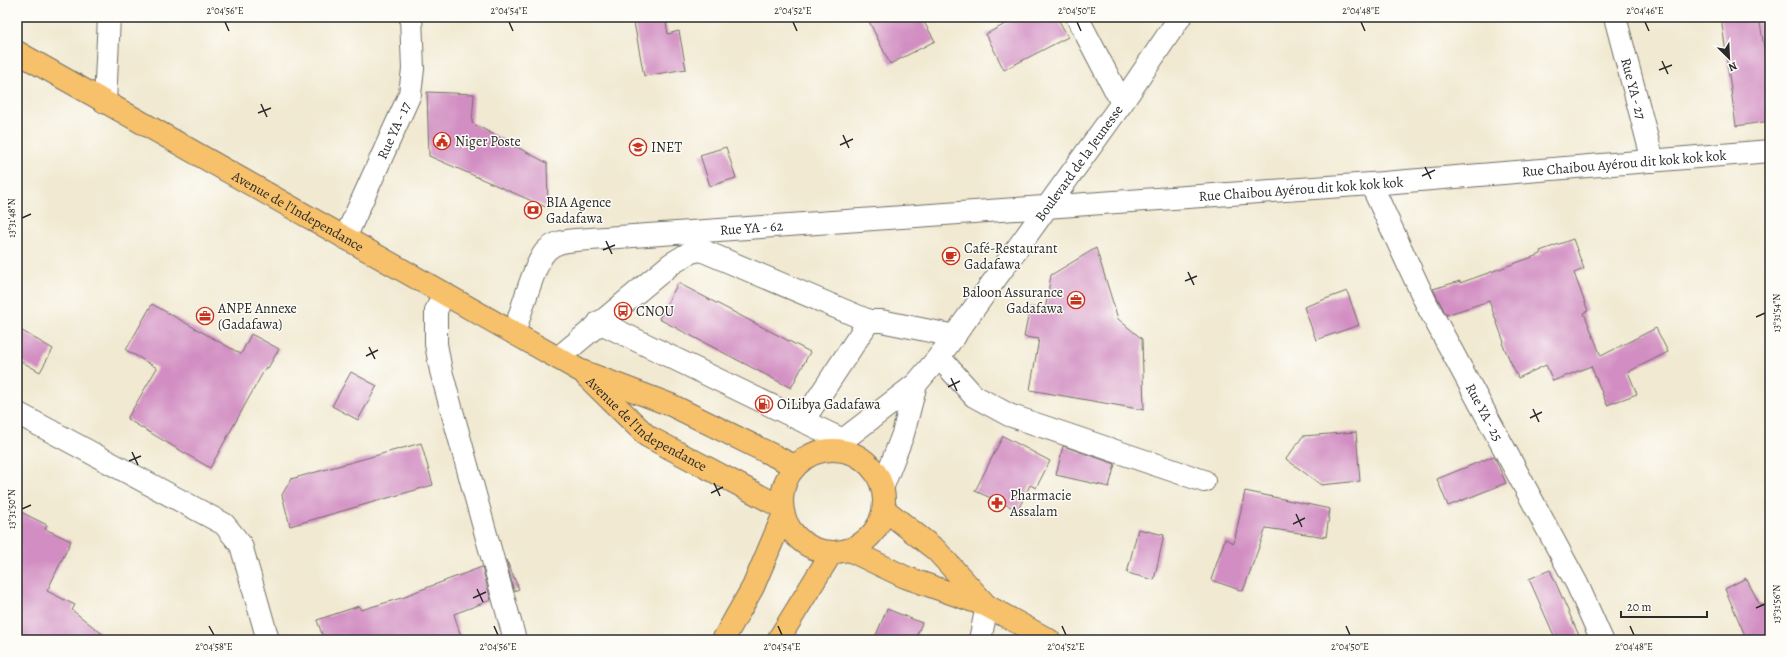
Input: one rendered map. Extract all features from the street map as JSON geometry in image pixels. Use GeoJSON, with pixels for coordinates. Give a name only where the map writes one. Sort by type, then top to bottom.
{"type":"FeatureCollection","features":[{"type":"Feature","properties":{"kind":"main road","name":"Avenue de l'Independance"},"geometry":{"type":"LineString","coordinates":[[17,52],[579,370],[671,405],[795,466]]}},
{"type":"Feature","properties":{"kind":"main road","name":"Avenue de l'Independance"},"geometry":{"type":"LineString","coordinates":[[579,370],[647,436],[782,512]]}},
{"type":"Feature","properties":{"kind":"main road"},"geometry":{"type":"LineString","coordinates":[[723,640],[753,586],[782,512],[784,485],[795,466],[811,455],[836,445],[847,452],[862,458],[875,470],[882,486],[884,509],[879,523],[872,535],[865,542],[841,551],[823,552],[805,545],[792,533],[782,512]]}},
{"type":"Feature","properties":{"kind":"main road"},"geometry":{"type":"LineString","coordinates":[[884,509],[936,550],[987,606]]}},
{"type":"Feature","properties":{"kind":"main road"},"geometry":{"type":"LineString","coordinates":[[841,551],[905,577],[987,606],[1049,640]]}},
{"type":"Feature","properties":{"kind":"main road"},"geometry":{"type":"LineString","coordinates":[[778,640],[841,551]]}},
{"type":"Feature","properties":{"kind":"street"},"geometry":{"type":"LineString","coordinates":[[105,102],[109,17]]}},
{"type":"Feature","properties":{"kind":"street","name":"Rue YA - 17"},"geometry":{"type":"LineString","coordinates":[[345,238],[410,94],[413,69],[410,17]]}},
{"type":"Feature","properties":{"kind":"street"},"geometry":{"type":"LineString","coordinates":[[1077,17],[1122,103]]}},
{"type":"Feature","properties":{"kind":"street","name":"Boulevard de la Jeunesse"},"geometry":{"type":"LineString","coordinates":[[836,445],[916,384],[940,357],[1122,103],[1180,17]]}},
{"type":"Feature","properties":{"kind":"street","name":"Rue YA - 27"},"geometry":{"type":"LineString","coordinates":[[1615,17],[1653,160]]}},
{"type":"Feature","properties":{"kind":"street","name":"Rue Chaibou Ayérou dit kok kok kok"},"geometry":{"type":"LineString","coordinates":[[1047,207],[1371,184],[1770,151]]}},
{"type":"Feature","properties":{"kind":"street","name":"Rue YA - 25"},"geometry":{"type":"LineString","coordinates":[[1371,184],[1427,305],[1577,584],[1602,640]]}},
{"type":"Feature","properties":{"kind":"street","name":"Rue YA - 62"},"geometry":{"type":"LineString","coordinates":[[514,333],[540,261],[547,250],[560,242],[1047,207]]}},
{"type":"Feature","properties":{"kind":"street"},"geometry":{"type":"LineString","coordinates":[[558,358],[599,322],[671,264],[691,252],[701,250],[869,321],[881,321],[955,336]]}},
{"type":"Feature","properties":{"kind":"street"},"geometry":{"type":"LineString","coordinates":[[444,293],[436,311],[436,344],[441,371],[515,640]]}},
{"type":"Feature","properties":{"kind":"street"},"geometry":{"type":"LineString","coordinates":[[803,421],[869,321]]}},
{"type":"Feature","properties":{"kind":"street"},"geometry":{"type":"LineString","coordinates":[[599,322],[803,421],[836,445]]}},
{"type":"Feature","properties":{"kind":"street"},"geometry":{"type":"LineString","coordinates":[[940,357],[974,396],[1009,415],[1204,482]]}},
{"type":"Feature","properties":{"kind":"street"},"geometry":{"type":"LineString","coordinates":[[882,486],[903,434],[916,384]]}},
{"type":"Feature","properties":{"kind":"street"},"geometry":{"type":"LineString","coordinates":[[17,413],[224,524],[241,545],[268,640]]}},
{"type":"Feature","properties":{"kind":"street"},"geometry":{"type":"LineString","coordinates":[[980,640],[987,606]]}},
{"type":"Feature","properties":{"kind":"building"},"geometry":{"type":"Polygon","coordinates":[[[633,17],[665,17],[668,34],[679,31],[686,69],[644,76],[633,17]]]}},
{"type":"Feature","properties":{"kind":"building"},"geometry":{"type":"Polygon","coordinates":[[[867,17],[921,17],[935,41],[890,64],[867,17]]]}},
{"type":"Feature","properties":{"kind":"building"},"geometry":{"type":"Polygon","coordinates":[[[1019,17],[1057,17],[1068,37],[1004,70],[986,34],[1019,17]]]}},
{"type":"Feature","properties":{"kind":"building"},"geometry":{"type":"Polygon","coordinates":[[[1721,17],[1759,17],[1770,82],[1770,121],[1736,126],[1721,17]]]}},
{"type":"Feature","properties":{"kind":"building"},"geometry":{"type":"Polygon","coordinates":[[[427,92],[474,94],[472,123],[547,163],[548,208],[429,156],[427,92]]]}},
{"type":"Feature","properties":{"kind":"building"},"geometry":{"type":"Polygon","coordinates":[[[726,147],[736,178],[710,186],[700,155],[726,147]]]}},
{"type":"Feature","properties":{"kind":"building"},"geometry":{"type":"Polygon","coordinates":[[[1573,239],[1584,269],[1574,273],[1588,311],[1584,313],[1601,356],[1656,328],[1668,352],[1628,372],[1637,394],[1607,405],[1591,366],[1553,381],[1546,365],[1518,378],[1502,343],[1504,342],[1489,301],[1446,315],[1433,289],[1460,281],[1460,283],[1541,254],[1540,251],[1573,239]]]}},
{"type":"Feature","properties":{"kind":"building"},"geometry":{"type":"Polygon","coordinates":[[[1096,248],[1118,319],[1142,339],[1144,410],[1030,390],[1039,339],[1024,337],[1030,307],[1045,310],[1051,275],[1096,248]]]}},
{"type":"Feature","properties":{"kind":"building"},"geometry":{"type":"Polygon","coordinates":[[[678,283],[810,352],[791,388],[659,319],[678,283]]]}},
{"type":"Feature","properties":{"kind":"building"},"geometry":{"type":"Polygon","coordinates":[[[1347,291],[1359,325],[1316,340],[1304,307],[1347,291]]]}},
{"type":"Feature","properties":{"kind":"building"},"geometry":{"type":"Polygon","coordinates":[[[152,304],[241,354],[251,334],[279,349],[268,368],[266,367],[210,468],[127,419],[157,368],[126,350],[152,304]]]}},
{"type":"Feature","properties":{"kind":"building"},"geometry":{"type":"Polygon","coordinates":[[[17,328],[53,349],[40,372],[17,359],[17,328]]]}},
{"type":"Feature","properties":{"kind":"building"},"geometry":{"type":"Polygon","coordinates":[[[351,372],[377,386],[358,420],[332,406],[351,372]]]}},
{"type":"Feature","properties":{"kind":"building"},"geometry":{"type":"Polygon","coordinates":[[[1356,432],[1360,481],[1321,485],[1286,459],[1303,436],[1356,432]]]}},
{"type":"Feature","properties":{"kind":"building"},"geometry":{"type":"Polygon","coordinates":[[[1003,436],[1050,461],[1036,488],[1030,485],[1018,510],[975,491],[1003,436]]]}},
{"type":"Feature","properties":{"kind":"building"},"geometry":{"type":"Polygon","coordinates":[[[421,443],[433,485],[290,526],[282,495],[291,479],[421,443]]]}},
{"type":"Feature","properties":{"kind":"building"},"geometry":{"type":"Polygon","coordinates":[[[1063,446],[1115,464],[1109,487],[1056,475],[1063,446]]]}},
{"type":"Feature","properties":{"kind":"building"},"geometry":{"type":"Polygon","coordinates":[[[1494,456],[1506,483],[1448,506],[1437,479],[1494,456]]]}},
{"type":"Feature","properties":{"kind":"building"},"geometry":{"type":"Polygon","coordinates":[[[1245,491],[1330,509],[1326,537],[1266,528],[1243,591],[1211,580],[1225,539],[1234,543],[1245,491]]]}},
{"type":"Feature","properties":{"kind":"building"},"geometry":{"type":"Polygon","coordinates":[[[17,510],[47,525],[45,529],[71,541],[47,591],[75,605],[72,610],[110,640],[17,640],[17,510]]]}},
{"type":"Feature","properties":{"kind":"building"},"geometry":{"type":"Polygon","coordinates":[[[1138,529],[1164,535],[1154,580],[1127,573],[1138,529]]]}},
{"type":"Feature","properties":{"kind":"building"},"geometry":{"type":"Polygon","coordinates":[[[506,559],[519,589],[514,591],[506,559]]]}},
{"type":"Feature","properties":{"kind":"building"},"geometry":{"type":"Polygon","coordinates":[[[482,567],[491,600],[454,614],[462,640],[324,640],[317,620],[359,606],[361,610],[408,596],[407,595],[482,567]]]}},
{"type":"Feature","properties":{"kind":"building"},"geometry":{"type":"Polygon","coordinates":[[[1550,570],[1581,640],[1556,640],[1529,579],[1550,570]]]}},
{"type":"Feature","properties":{"kind":"building"},"geometry":{"type":"Polygon","coordinates":[[[1746,578],[1760,605],[1762,604],[1770,625],[1770,640],[1747,640],[1725,589],[1746,578]]]}},
{"type":"Feature","properties":{"kind":"building"},"geometry":{"type":"Polygon","coordinates":[[[887,609],[922,623],[915,640],[874,640],[887,609]]]}},
{"type":"Feature","properties":{"kind":"place","name":"Niger Poste"},"geometry":{"type":"Point","coordinates":[442,141]}},
{"type":"Feature","properties":{"kind":"place","name":"INET"},"geometry":{"type":"Point","coordinates":[638,147]}},
{"type":"Feature","properties":{"kind":"place","name":"BIA Agence Gadafawa"},"geometry":{"type":"Point","coordinates":[533,210]}},
{"type":"Feature","properties":{"kind":"place","name":"Café-Restaurant Gadafawa"},"geometry":{"type":"Point","coordinates":[951,256]}},
{"type":"Feature","properties":{"kind":"place","name":"Baloon Assurance Gadafawa"},"geometry":{"type":"Point","coordinates":[1076,300]}},
{"type":"Feature","properties":{"kind":"place","name":"CNOU"},"geometry":{"type":"Point","coordinates":[623,311]}},
{"type":"Feature","properties":{"kind":"place","name":"ANPE Annexe (Gadafawa)"},"geometry":{"type":"Point","coordinates":[205,316]}},
{"type":"Feature","properties":{"kind":"place","name":"OiLibya Gadafawa"},"geometry":{"type":"Point","coordinates":[764,404]}},
{"type":"Feature","properties":{"kind":"place","name":"Pharmacie Assalam"},"geometry":{"type":"Point","coordinates":[997,503]}}]}
